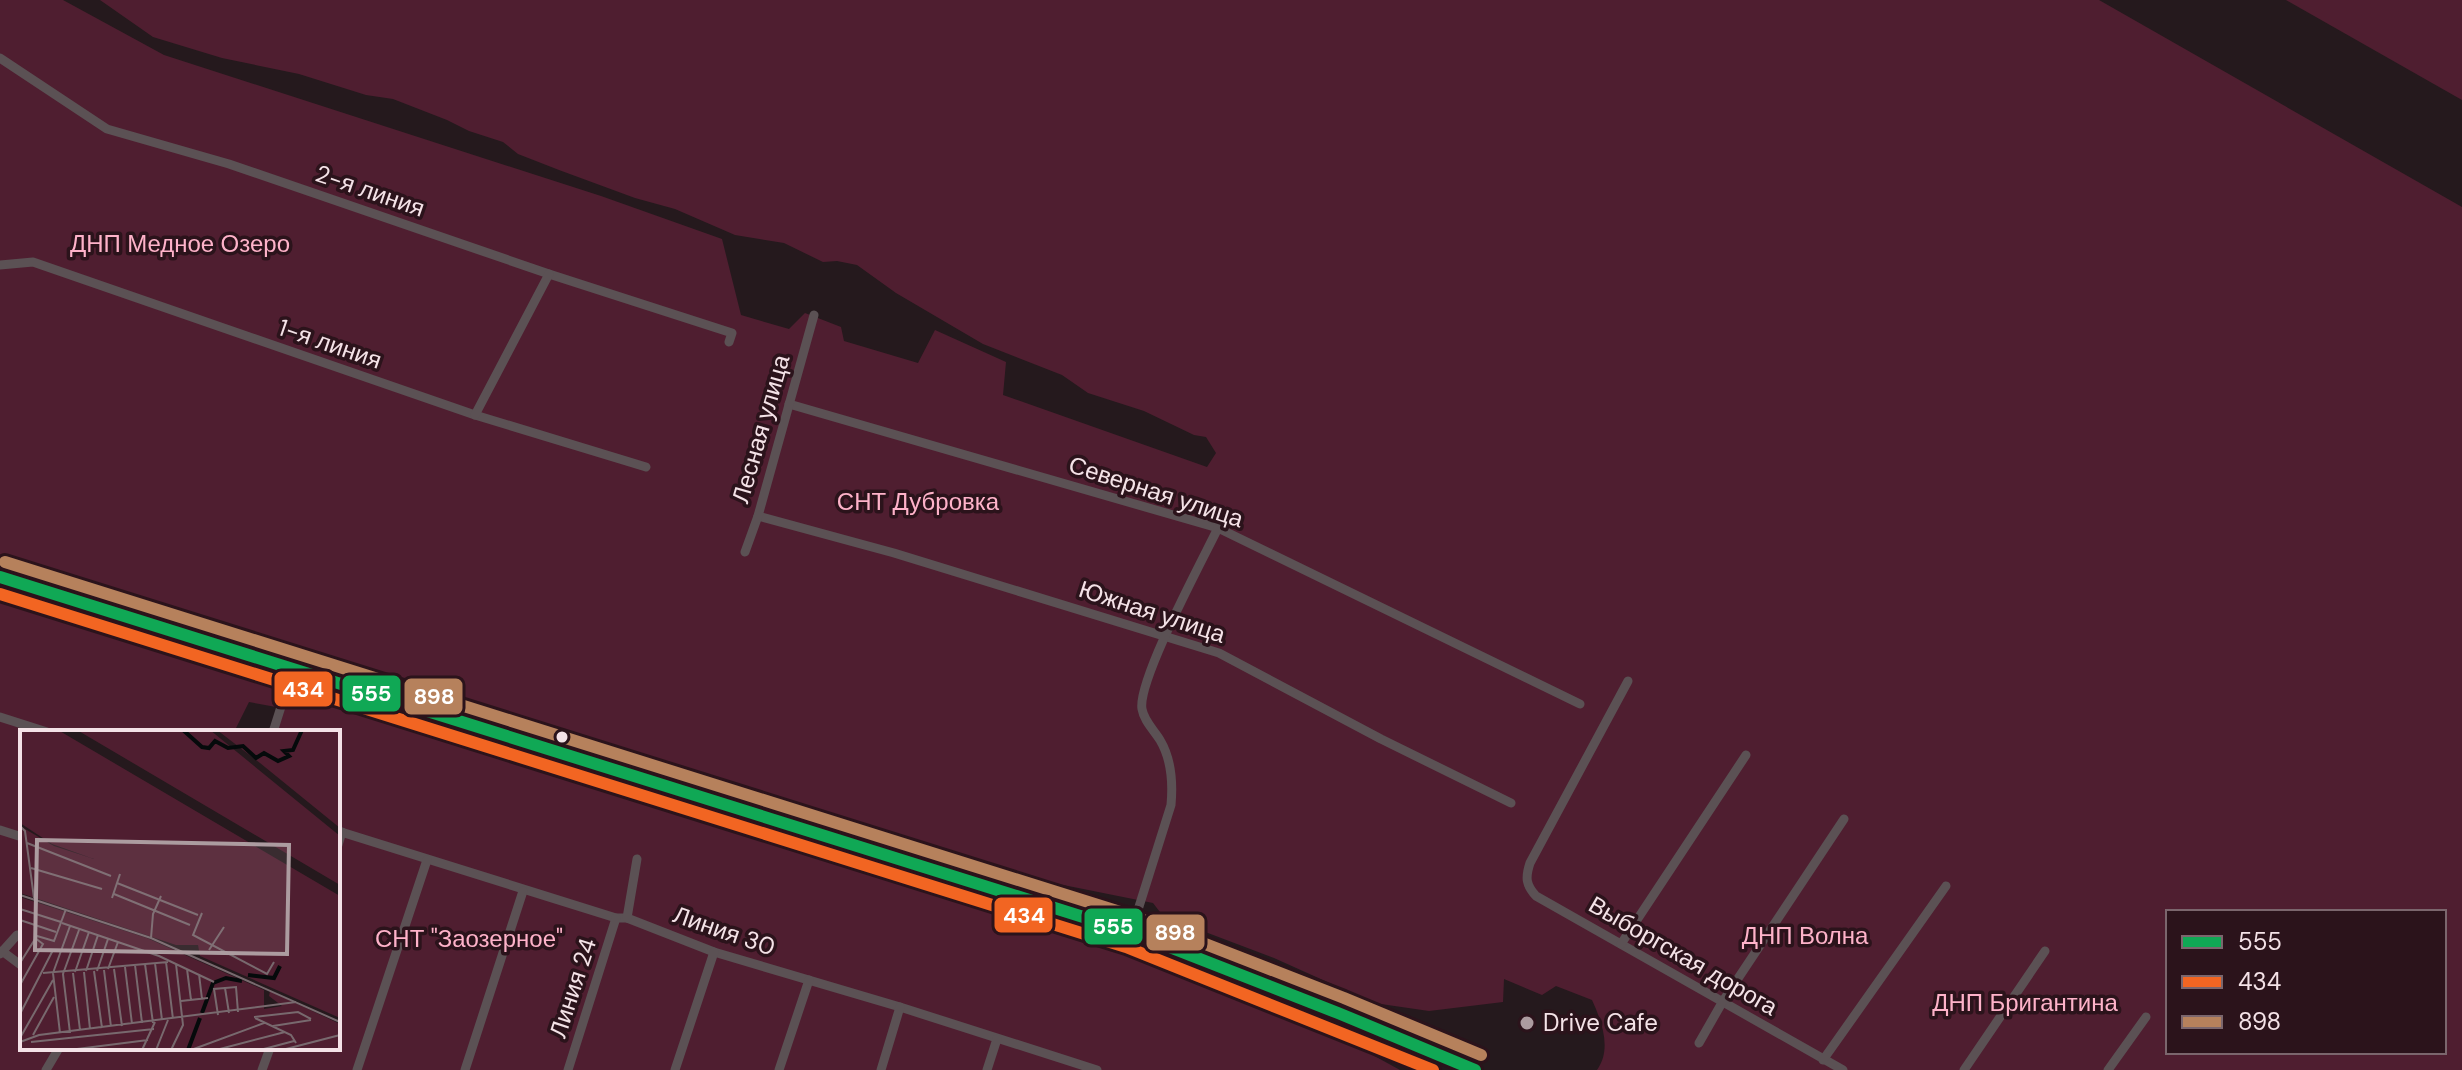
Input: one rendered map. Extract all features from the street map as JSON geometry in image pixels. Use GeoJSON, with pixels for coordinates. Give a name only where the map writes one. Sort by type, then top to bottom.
{"type":"FeatureCollection","features":[{"type":"Feature","properties":{"kind":"main road"},"geometry":{"type":"LineString","coordinates":[[0,577],[1131,932],[1475,1070]]}},
{"type":"Feature","properties":{"kind":"street","name":"2-я линия"},"geometry":{"type":"LineString","coordinates":[[0,58],[107,129],[229,164],[732,333],[729,342]]}},
{"type":"Feature","properties":{"kind":"street","name":"1-я линия"},"geometry":{"type":"LineString","coordinates":[[0,265],[33,262],[475,415],[646,467]]}},
{"type":"Feature","properties":{"kind":"street"},"geometry":{"type":"LineString","coordinates":[[475,415],[549,274]]}},
{"type":"Feature","properties":{"kind":"street","name":"Лесная улица"},"geometry":{"type":"LineString","coordinates":[[745,552],[758,516],[814,315]]}},
{"type":"Feature","properties":{"kind":"street","name":"Северная улица"},"geometry":{"type":"LineString","coordinates":[[789,404],[1218,528],[1580,704]]}},
{"type":"Feature","properties":{"kind":"street","name":"Южная улица"},"geometry":{"type":"LineString","coordinates":[[758,516],[894,553],[1219,653],[1381,739],[1511,803]]}},
{"type":"Feature","properties":{"kind":"street"},"geometry":{"type":"LineString","coordinates":[[1131,932],[1171,805],[1173,784],[1161,741],[1142,711],[1141,697],[1166,635],[1218,528]]}},
{"type":"Feature","properties":{"kind":"street"},"geometry":{"type":"LineString","coordinates":[[274,730],[296,670]]}},
{"type":"Feature","properties":{"kind":"street","name":"Выборгская дорога"},"geometry":{"type":"LineString","coordinates":[[1628,681],[1530,863],[1525,876],[1528,887],[1536,896],[1843,1070]]}},
{"type":"Feature","properties":{"kind":"street"},"geometry":{"type":"LineString","coordinates":[[0,717],[41,730]]}},
{"type":"Feature","properties":{"kind":"street"},"geometry":{"type":"LineString","coordinates":[[1621,944],[1746,755]]}},
{"type":"Feature","properties":{"kind":"street"},"geometry":{"type":"LineString","coordinates":[[1699,1043],[1723,1001],[1844,819]]}},
{"type":"Feature","properties":{"kind":"street"},"geometry":{"type":"LineString","coordinates":[[0,830],[20,836]]}},
{"type":"Feature","properties":{"kind":"street","name":"Линия 30"},"geometry":{"type":"LineString","coordinates":[[340,832],[523,891],[621,918],[714,952],[900,1007],[1095,1070]]}},
{"type":"Feature","properties":{"kind":"street","name":"Линия 24"},"geometry":{"type":"LineString","coordinates":[[568,1070],[621,918],[637,859]]}},
{"type":"Feature","properties":{"kind":"street"},"geometry":{"type":"LineString","coordinates":[[357,1070],[427,860]]}},
{"type":"Feature","properties":{"kind":"street"},"geometry":{"type":"LineString","coordinates":[[1823,1060],[1946,886]]}},
{"type":"Feature","properties":{"kind":"street"},"geometry":{"type":"LineString","coordinates":[[465,1070],[523,891]]}},
{"type":"Feature","properties":{"kind":"street"},"geometry":{"type":"LineString","coordinates":[[20,936],[1,952],[20,965]]}},
{"type":"Feature","properties":{"kind":"street"},"geometry":{"type":"LineString","coordinates":[[1964,1070],[2045,951]]}},
{"type":"Feature","properties":{"kind":"street"},"geometry":{"type":"LineString","coordinates":[[675,1070],[714,952]]}},
{"type":"Feature","properties":{"kind":"street"},"geometry":{"type":"LineString","coordinates":[[779,1070],[809,980]]}},
{"type":"Feature","properties":{"kind":"street"},"geometry":{"type":"LineString","coordinates":[[881,1070],[900,1007]]}},
{"type":"Feature","properties":{"kind":"street"},"geometry":{"type":"LineString","coordinates":[[2108,1070],[2146,1017]]}},
{"type":"Feature","properties":{"kind":"street"},"geometry":{"type":"LineString","coordinates":[[987,1070],[997,1039]]}},
{"type":"Feature","properties":{"kind":"street"},"geometry":{"type":"LineString","coordinates":[[46,1070],[58,1050]]}},
{"type":"Feature","properties":{"kind":"street"},"geometry":{"type":"LineString","coordinates":[[262,1070],[269,1050]]}},
{"type":"Feature","properties":{"kind":"green space"},"geometry":{"type":"Polygon","coordinates":[[[0,0],[63,0],[164,55],[601,196],[722,239],[741,315],[789,329],[805,313],[841,327],[844,341],[918,363],[935,330],[1006,362],[1003,395],[1207,467],[1216,453],[1206,437],[1194,435],[1144,411],[1088,393],[1062,375],[983,344],[896,293],[857,265],[823,262],[784,243],[735,235],[675,209],[635,198],[518,154],[503,142],[393,99],[366,95],[299,74],[222,58],[153,37],[100,0],[2099,0],[2462,207],[2462,1070],[1597,1070],[1602,1062],[1605,1044],[1592,1000],[1556,986],[1542,995],[1504,979],[1503,1002],[1429,1011],[1374,1003],[1274,958],[1163,916],[1153,903],[1013,875],[0,555],[0,0]]]}},
{"type":"Feature","properties":{"kind":"green space"},"geometry":{"type":"Polygon","coordinates":[[[2286,0],[2462,0],[2462,100],[2286,0]]]}},
{"type":"Feature","properties":{"kind":"green space","name":"СНТ \"Заозерное\""},"geometry":{"type":"Polygon","coordinates":[[[0,597],[279,684],[276,707],[249,702],[235,730],[20,730],[20,1050],[340,1050],[340,730],[274,730],[288,688],[1092,939],[1347,1041],[1400,1070],[0,1070],[0,597]]]}},
{"type":"Feature","properties":{"kind":"transit line","name":"898"},"geometry":{"type":"LineString","coordinates":[[5,562],[1136,917],[1481,1055]]}},
{"type":"Feature","properties":{"kind":"transit line","name":"555"},"geometry":{"type":"LineString","coordinates":[[0,577],[1131,932],[1475,1070]]}},
{"type":"Feature","properties":{"kind":"transit line","name":"434"},"geometry":{"type":"LineString","coordinates":[[0,594],[1126,947],[1433,1070]]}},
{"type":"Feature","properties":{"kind":"place","name":"Drive Cafe"},"geometry":{"type":"Point","coordinates":[1527,1023]}},
{"type":"Feature","properties":{"kind":"park label","name":"ДНП Медное Озеро"},"geometry":{"type":"Point","coordinates":[180,244]}},
{"type":"Feature","properties":{"kind":"park label","name":"СНТ Дубровка"},"geometry":{"type":"Point","coordinates":[918,502]}},
{"type":"Feature","properties":{"kind":"park label","name":"ДНП Волна"},"geometry":{"type":"Point","coordinates":[1805,936]}},
{"type":"Feature","properties":{"kind":"park label","name":"ДНП Бригантина"},"geometry":{"type":"Point","coordinates":[2025,1003]}}]}
